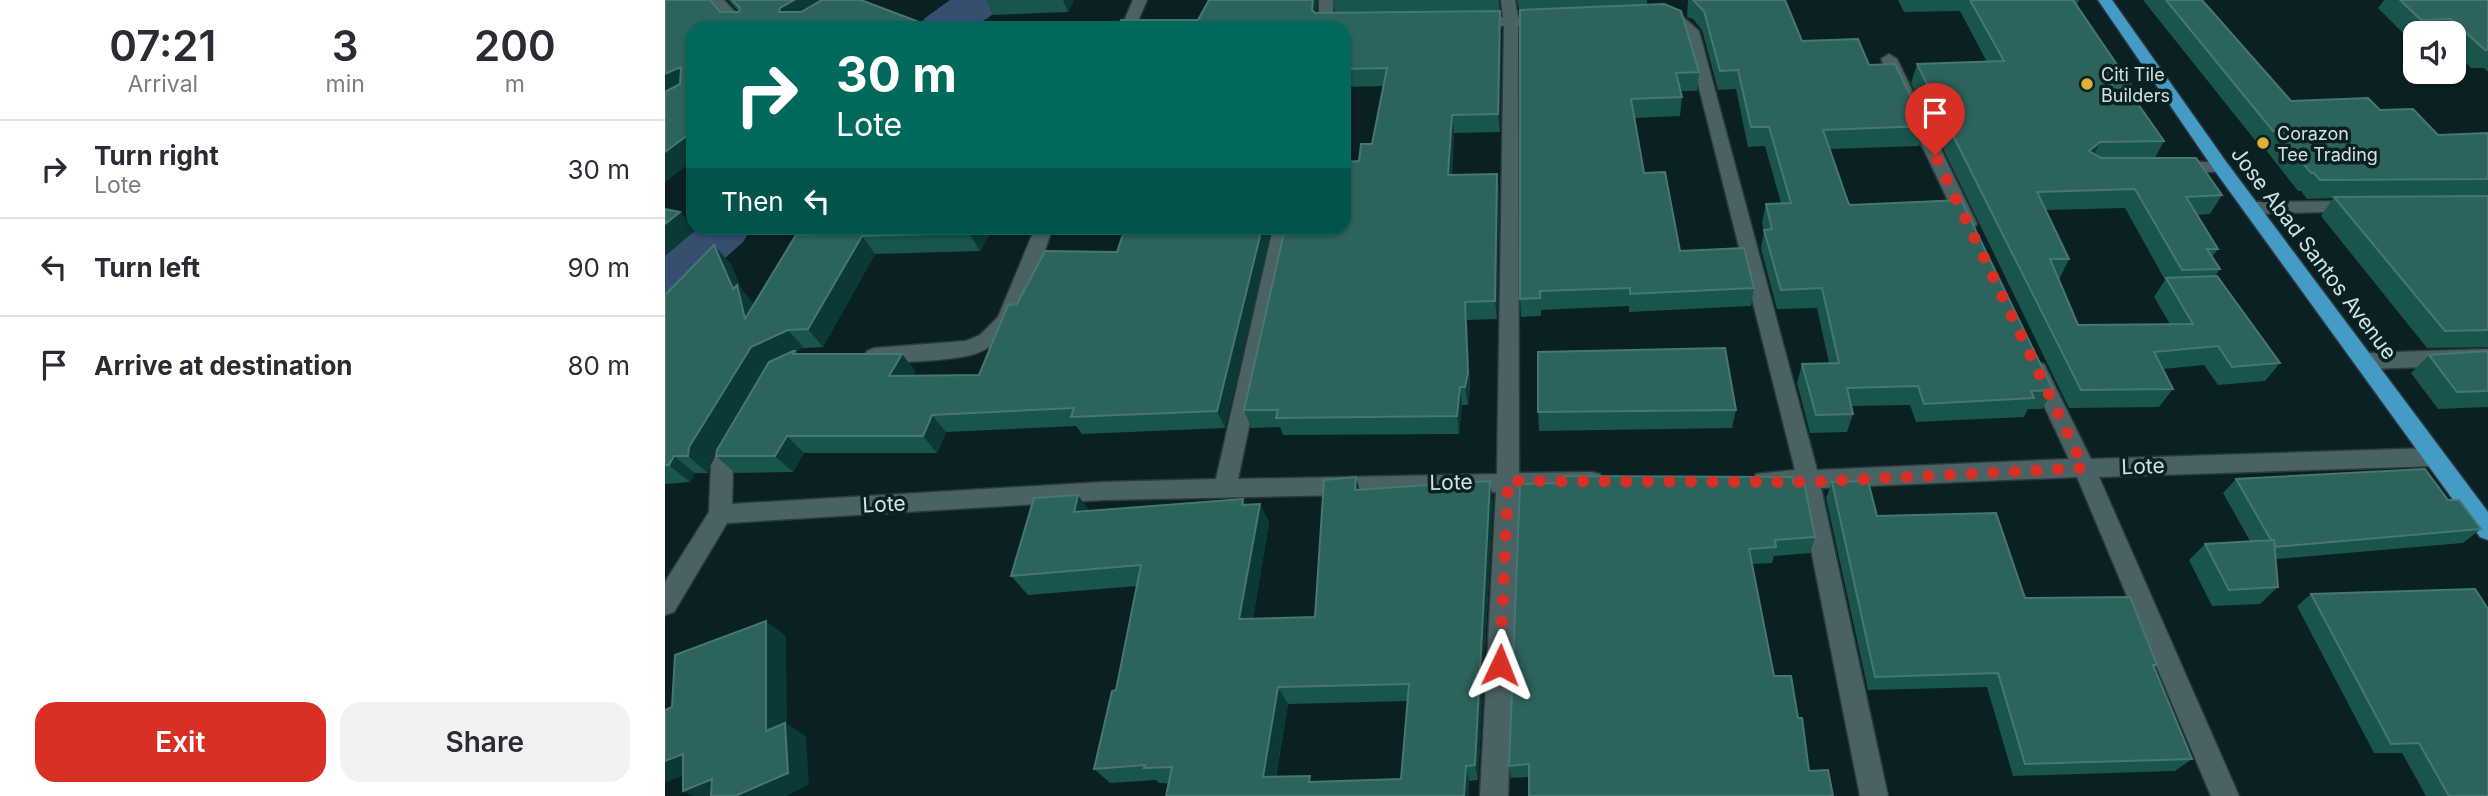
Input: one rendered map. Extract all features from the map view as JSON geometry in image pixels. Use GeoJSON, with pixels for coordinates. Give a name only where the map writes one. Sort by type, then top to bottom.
{"type":"FeatureCollection","features":[{"type":"Feature","properties":{"kind":"highway","name":"Jose Abad Santos Avenue"},"geometry":{"type":"LineString","coordinates":[[2105,0],[2221,167],[2488,530]]}},
{"type":"Feature","properties":{"kind":"street"},"geometry":{"type":"LineString","coordinates":[[716,0],[736,21]]}},
{"type":"Feature","properties":{"kind":"street"},"geometry":{"type":"LineString","coordinates":[[1131,21],[1140,0]]}},
{"type":"Feature","properties":{"kind":"street"},"geometry":{"type":"LineString","coordinates":[[1327,0],[1331,21]]}},
{"type":"Feature","properties":{"kind":"street"},"geometry":{"type":"LineString","coordinates":[[1494,796],[1508,481],[1511,22],[1508,0]]}},
{"type":"Feature","properties":{"kind":"street"},"geometry":{"type":"LineString","coordinates":[[1636,18],[1664,16],[1686,24],[1692,31],[1809,482],[1874,796]]}},
{"type":"Feature","properties":{"kind":"street"},"geometry":{"type":"LineString","coordinates":[[1459,22],[1567,20]]}},
{"type":"Feature","properties":{"kind":"street"},"geometry":{"type":"LineString","coordinates":[[1889,59],[1977,245]]}},
{"type":"Feature","properties":{"kind":"street"},"geometry":{"type":"LineString","coordinates":[[2158,167],[2221,167]]}},
{"type":"Feature","properties":{"kind":"street"},"geometry":{"type":"LineString","coordinates":[[2253,208],[2377,206]]}},
{"type":"Feature","properties":{"kind":"street"},"geometry":{"type":"LineString","coordinates":[[853,357],[969,348],[987,340],[1006,321],[1041,235]]}},
{"type":"Feature","properties":{"kind":"street"},"geometry":{"type":"LineString","coordinates":[[1225,487],[1280,235]]}},
{"type":"Feature","properties":{"kind":"street"},"geometry":{"type":"LineString","coordinates":[[2031,356],[2084,468],[2225,796]]}},
{"type":"Feature","properties":{"kind":"street"},"geometry":{"type":"LineString","coordinates":[[2366,361],[2488,357]]}},
{"type":"Feature","properties":{"kind":"street"},"geometry":{"type":"LineString","coordinates":[[665,604],[719,514],[722,466],[745,423]]}},
{"type":"Feature","properties":{"kind":"street","name":"Lote"},"geometry":{"type":"LineString","coordinates":[[1740,481],[1809,482],[2084,468],[2434,457]]}},
{"type":"Feature","properties":{"kind":"street","name":"Lote"},"geometry":{"type":"LineString","coordinates":[[719,514],[1225,487],[1617,481]]}},
{"type":"Feature","properties":{"kind":"building"},"geometry":{"type":"Polygon","coordinates":[[[665,0],[710,0],[720,12],[739,12],[740,8],[732,0],[794,0],[780,8],[779,12],[801,12],[822,0],[861,0],[916,21],[686,21],[686,137],[665,152],[665,92],[680,84],[681,68],[665,74],[665,0]]]}},
{"type":"Feature","properties":{"kind":"building"},"geometry":{"type":"Polygon","coordinates":[[[1209,0],[1313,0],[1312,10],[1315,13],[1500,11],[1498,114],[1452,115],[1448,175],[1497,174],[1495,301],[1465,302],[1468,373],[1465,387],[1460,387],[1457,416],[1276,418],[1278,410],[1244,410],[1283,235],[1351,235],[1351,162],[1359,161],[1361,144],[1372,144],[1387,68],[1351,69],[1351,21],[1120,21],[1198,20],[1209,0]]]}},
{"type":"Feature","properties":{"kind":"building"},"geometry":{"type":"Polygon","coordinates":[[[1693,0],[1785,0],[1802,41],[1858,39],[1869,65],[1895,64],[1925,126],[1823,130],[1848,202],[1850,205],[1961,200],[2053,390],[2031,391],[2034,398],[1924,404],[1918,386],[1847,388],[1853,414],[1816,415],[1802,364],[1839,363],[1822,288],[1781,290],[1764,230],[1772,229],[1766,204],[1791,203],[1769,127],[1751,127],[1738,70],[1720,71],[1704,11],[1693,0]]]}},
{"type":"Feature","properties":{"kind":"building"},"geometry":{"type":"Polygon","coordinates":[[[1970,0],[2073,0],[2137,94],[2131,94],[2164,141],[2100,142],[2089,151],[2101,158],[2196,158],[2222,195],[2186,197],[2218,249],[2207,249],[2220,269],[2182,270],[2135,189],[2037,192],[2069,259],[2050,259],[2078,325],[2193,324],[2166,278],[2217,276],[2280,363],[2232,367],[2218,346],[2154,352],[2173,389],[2081,390],[1917,64],[2004,61],[1970,0]]]}},
{"type":"Feature","properties":{"kind":"building"},"geometry":{"type":"Polygon","coordinates":[[[2166,0],[2202,0],[2291,101],[2368,98],[2380,110],[2413,109],[2438,135],[2488,133],[2488,179],[2320,180],[2311,173],[2277,131],[2273,131],[2166,0]]]}},
{"type":"Feature","properties":{"kind":"building"},"geometry":{"type":"Polygon","coordinates":[[[2400,0],[2488,0],[2488,50],[2466,33],[2466,21],[2421,20],[2400,0]]]}},
{"type":"Feature","properties":{"kind":"building"},"geometry":{"type":"Polygon","coordinates":[[[1664,4],[1681,11],[1699,72],[1676,73],[1682,97],[1631,99],[1644,173],[1665,172],[1680,251],[1744,248],[1754,288],[1630,294],[1630,288],[1540,291],[1540,298],[1520,299],[1520,10],[1664,4]]]}},
{"type":"Feature","properties":{"kind":"building"},"geometry":{"type":"Polygon","coordinates":[[[2488,196],[2488,330],[2445,331],[2334,197],[2488,196]]]}},
{"type":"Feature","properties":{"kind":"building"},"geometry":{"type":"Polygon","coordinates":[[[665,209],[680,212],[665,224],[665,209]]]}},
{"type":"Feature","properties":{"kind":"building"},"geometry":{"type":"Polygon","coordinates":[[[796,235],[898,235],[862,236],[808,329],[788,330],[751,347],[689,447],[688,456],[674,456],[669,465],[665,465],[665,295],[714,245],[733,289],[737,285],[745,319],[796,235]]]}},
{"type":"Feature","properties":{"kind":"building"},"geometry":{"type":"Polygon","coordinates":[[[1123,235],[1260,235],[1217,411],[1071,417],[1074,408],[932,415],[923,436],[787,436],[775,456],[716,456],[769,362],[793,351],[793,354],[902,354],[889,376],[979,375],[1008,305],[1017,304],[1045,251],[1117,252],[1123,235]]]}},
{"type":"Feature","properties":{"kind":"building"},"geometry":{"type":"Polygon","coordinates":[[[1725,348],[1736,410],[1538,412],[1538,352],[1725,348]]]}},
{"type":"Feature","properties":{"kind":"building"},"geometry":{"type":"Polygon","coordinates":[[[2488,351],[2488,391],[2457,392],[2429,355],[2488,351]]]}},
{"type":"Feature","properties":{"kind":"building"},"geometry":{"type":"Polygon","coordinates":[[[2425,469],[2448,500],[2459,500],[2481,529],[2275,547],[2274,540],[2271,540],[2236,479],[2425,469]]]}},
{"type":"Feature","properties":{"kind":"building"},"geometry":{"type":"Polygon","coordinates":[[[1562,476],[1792,477],[1793,483],[1804,482],[1815,537],[1775,540],[1776,547],[1749,549],[1774,676],[1791,676],[1798,718],[1802,718],[1809,771],[1828,770],[1833,796],[1529,796],[1529,764],[1509,766],[1520,484],[1563,483],[1562,476]]]}},
{"type":"Feature","properties":{"kind":"building"},"geometry":{"type":"Polygon","coordinates":[[[1356,477],[1355,490],[1490,481],[1475,765],[1466,766],[1464,796],[1166,796],[1172,767],[1144,768],[1145,765],[1094,769],[1112,691],[1116,690],[1141,565],[1011,576],[1034,498],[1078,495],[1074,512],[1243,499],[1242,505],[1260,504],[1239,619],[1315,617],[1324,480],[1356,477]],[[1409,684],[1278,687],[1263,777],[1310,776],[1309,782],[1401,779],[1409,684]]]}},
{"type":"Feature","properties":{"kind":"building"},"geometry":{"type":"Polygon","coordinates":[[[1868,481],[1877,516],[1996,513],[2025,598],[2130,597],[2157,665],[2153,665],[2192,759],[2025,764],[1998,673],[1875,677],[1832,482],[1868,481]]]}},
{"type":"Feature","properties":{"kind":"building"},"geometry":{"type":"Polygon","coordinates":[[[2274,540],[2278,587],[2229,590],[2205,544],[2274,540]]]}},
{"type":"Feature","properties":{"kind":"building"},"geometry":{"type":"Polygon","coordinates":[[[2475,589],[2488,609],[2488,796],[2449,796],[2419,743],[2391,744],[2311,594],[2475,589]]]}},
{"type":"Feature","properties":{"kind":"building"},"geometry":{"type":"Polygon","coordinates":[[[766,621],[766,731],[785,723],[788,773],[735,796],[711,796],[712,779],[683,791],[683,754],[665,761],[665,710],[672,707],[675,655],[766,621]]]}},
{"type":"Feature","properties":{"kind":"waterway"},"geometry":{"type":"LineString","coordinates":[[952,21],[981,0]]}},
{"type":"Feature","properties":{"kind":"waterway"},"geometry":{"type":"LineString","coordinates":[[665,276],[714,235]]}},
{"type":"Feature","properties":{"kind":"place","name":"Citi Tile Builders"},"geometry":{"type":"Point","coordinates":[2087,84]}},
{"type":"Feature","properties":{"kind":"place","name":"Corazon Tee Trading"},"geometry":{"type":"Point","coordinates":[2263,143]}},
{"type":"Feature","properties":{"kind":"route"},"geometry":{"type":"LineString","coordinates":[[1500,665],[1508,481],[1809,482],[2084,468],[1935,155]]}}]}
